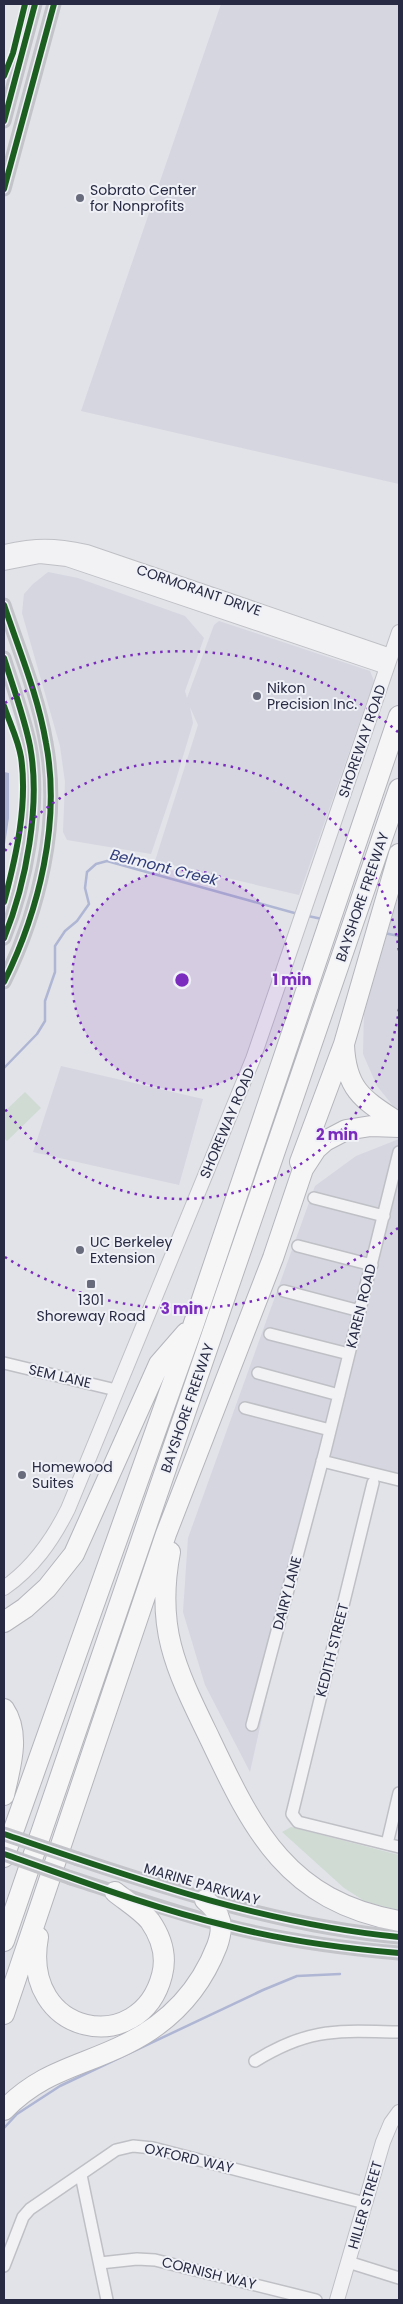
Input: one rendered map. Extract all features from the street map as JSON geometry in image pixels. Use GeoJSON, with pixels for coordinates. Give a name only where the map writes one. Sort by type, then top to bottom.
{"type":"FeatureCollection","features":[{"type":"Feature","properties":{"kind":"highway","name":"BAYSHORE FREEWAY"},"geometry":{"type":"LineString","coordinates":[[4,1856],[193,1326],[399,716]]}},
{"type":"Feature","properties":{"kind":"highway","name":"BAYSHORE FREEWAY"},"geometry":{"type":"LineString","coordinates":[[4,1941],[399,789]]}},
{"type":"Feature","properties":{"kind":"highway"},"geometry":{"type":"LineString","coordinates":[[273,1258],[285,1204],[335,1064],[344,1044],[399,854]]}},
{"type":"Feature","properties":{"kind":"highway"},"geometry":{"type":"LineString","coordinates":[[344,1044],[347,1073],[359,1094],[368,1104],[399,1125]]}},
{"type":"Feature","properties":{"kind":"highway"},"geometry":{"type":"LineString","coordinates":[[4,2014],[166,1534],[273,1258],[303,1169],[316,1149],[325,1141],[346,1130],[372,1126],[399,1125]]}},
{"type":"Feature","properties":{"kind":"highway"},"geometry":{"type":"LineString","coordinates":[[4,1622],[25,1608],[47,1588],[74,1554],[159,1364],[193,1326]]}},
{"type":"Feature","properties":{"kind":"highway"},"geometry":{"type":"LineString","coordinates":[[180,1500],[165,1584],[165,1617],[169,1647],[186,1690],[245,1811],[275,1853],[308,1883],[356,1910],[399,1921]]}},
{"type":"Feature","properties":{"kind":"highway"},"geometry":{"type":"LineString","coordinates":[[4,1709],[11,1726],[13,1740],[4,1795]]}},
{"type":"Feature","properties":{"kind":"highway"},"geometry":{"type":"LineString","coordinates":[[45,1896],[36,1956],[39,1984],[53,2006],[64,2015],[76,2022],[103,2026],[128,2020],[149,2004],[155,1995],[163,1970],[164,1957],[157,1932],[148,1920],[115,1892]]}},
{"type":"Feature","properties":{"kind":"highway"},"geometry":{"type":"LineString","coordinates":[[4,2110],[34,2085],[77,2063],[125,2045],[145,2034],[170,2015],[192,1992],[207,1968],[219,1940],[222,1925],[217,1911],[205,1900]]}},
{"type":"Feature","properties":{"kind":"main road"},"geometry":{"type":"LineString","coordinates":[[4,121],[35,4]]}},
{"type":"Feature","properties":{"kind":"main road"},"geometry":{"type":"LineString","coordinates":[[4,188],[54,4]]}},
{"type":"Feature","properties":{"kind":"main road"},"geometry":{"type":"LineString","coordinates":[[4,605],[38,708],[51,778],[50,811],[37,891],[26,930],[4,982]]}},
{"type":"Feature","properties":{"kind":"main road"},"geometry":{"type":"LineString","coordinates":[[4,658],[23,716],[30,748],[33,778],[33,810],[28,850],[10,924],[4,938]]}},
{"type":"Feature","properties":{"kind":"main road","name":"MARINE PARKWAY"},"geometry":{"type":"LineString","coordinates":[[4,1834],[78,1860],[205,1900],[295,1921],[399,1937]]}},
{"type":"Feature","properties":{"kind":"main road"},"geometry":{"type":"LineString","coordinates":[[4,1856],[222,1925],[324,1945],[399,1952]]}},
{"type":"Feature","properties":{"kind":"street","name":"CORMORANT DRIVE"},"geometry":{"type":"LineString","coordinates":[[4,552],[42,546],[87,552],[389,662]]}},
{"type":"Feature","properties":{"kind":"street","name":"CORMORANT DRIVE"},"geometry":{"type":"LineString","coordinates":[[4,563],[40,556],[67,559],[389,662]]}},
{"type":"Feature","properties":{"kind":"street","name":"SHOREWAY ROAD"},"geometry":{"type":"LineString","coordinates":[[4,1588],[18,1578],[40,1555],[56,1532],[68,1509],[253,1059],[399,632]]}},
{"type":"Feature","properties":{"kind":"street","name":"KAREN ROAD"},"geometry":{"type":"LineString","coordinates":[[322,1461],[399,1152]]}},
{"type":"Feature","properties":{"kind":"street"},"geometry":{"type":"LineString","coordinates":[[314,1198],[384,1216]]}},
{"type":"Feature","properties":{"kind":"street"},"geometry":{"type":"LineString","coordinates":[[298,1246],[372,1265]]}},
{"type":"Feature","properties":{"kind":"street"},"geometry":{"type":"LineString","coordinates":[[284,1291],[360,1311]]}},
{"type":"Feature","properties":{"kind":"street"},"geometry":{"type":"LineString","coordinates":[[270,1334],[349,1354]]}},
{"type":"Feature","properties":{"kind":"street","name":"SEM LANE"},"geometry":{"type":"LineString","coordinates":[[4,1363],[116,1390]]}},
{"type":"Feature","properties":{"kind":"street"},"geometry":{"type":"LineString","coordinates":[[258,1373],[339,1395]]}},
{"type":"Feature","properties":{"kind":"street"},"geometry":{"type":"LineString","coordinates":[[245,1408],[330,1430]]}},
{"type":"Feature","properties":{"kind":"street"},"geometry":{"type":"LineString","coordinates":[[322,1461],[399,1480]]}},
{"type":"Feature","properties":{"kind":"street","name":"DAIRY LANE"},"geometry":{"type":"LineString","coordinates":[[252,1725],[322,1461]]}},
{"type":"Feature","properties":{"kind":"street","name":"KEDITH STREET"},"geometry":{"type":"LineString","coordinates":[[373,1483],[293,1810],[293,1818],[298,1822],[387,1844]]}},
{"type":"Feature","properties":{"kind":"street"},"geometry":{"type":"LineString","coordinates":[[399,1793],[387,1844],[399,1847]]}},
{"type":"Feature","properties":{"kind":"street"},"geometry":{"type":"LineString","coordinates":[[255,2061],[290,2041],[320,2033],[399,2032]]}},
{"type":"Feature","properties":{"kind":"street","name":"HILLER STREET"},"geometry":{"type":"LineString","coordinates":[[337,2300],[383,2142],[391,2123],[399,2112]]}},
{"type":"Feature","properties":{"kind":"street","name":"OXFORD WAY"},"geometry":{"type":"LineString","coordinates":[[4,2266],[26,2213],[116,2150],[133,2146],[365,2203]]}},
{"type":"Feature","properties":{"kind":"street"},"geometry":{"type":"LineString","coordinates":[[81,2175],[107,2300]]}},
{"type":"Feature","properties":{"kind":"street","name":"CORNISH WAY"},"geometry":{"type":"LineString","coordinates":[[100,2263],[137,2259],[156,2260],[316,2300]]}},
{"type":"Feature","properties":{"kind":"street"},"geometry":{"type":"LineString","coordinates":[[348,2262],[399,2278]]}},
{"type":"Feature","properties":{"kind":"shaded area"},"geometry":{"type":"Polygon","coordinates":[[[221,4],[399,4],[399,484],[81,411],[221,4]]]}},
{"type":"Feature","properties":{"kind":"shaded area"},"geometry":{"type":"Polygon","coordinates":[[[48,572],[78,578],[185,616],[204,638],[185,691],[187,698],[214,625],[219,621],[370,671],[374,681],[299,895],[155,861],[198,725],[190,707],[193,723],[151,854],[67,840],[63,832],[65,782],[60,746],[22,613],[24,594],[48,572]]]}},
{"type":"Feature","properties":{"kind":"shaded area"},"geometry":{"type":"Polygon","coordinates":[[[399,893],[399,1113],[377,1086],[363,1054],[364,1013],[399,893]]]}},
{"type":"Feature","properties":{"kind":"shaded area"},"geometry":{"type":"Polygon","coordinates":[[[61,1066],[203,1099],[179,1185],[33,1152],[61,1066]]]}},
{"type":"Feature","properties":{"kind":"shaded area"},"geometry":{"type":"Polygon","coordinates":[[[25,1092],[41,1108],[7,1141],[4,1138],[4,1112],[25,1092]]]}},
{"type":"Feature","properties":{"kind":"shaded area"},"geometry":{"type":"Polygon","coordinates":[[[399,1139],[399,1482],[318,1464],[250,1772],[205,1685],[183,1612],[188,1538],[315,1186],[356,1156],[399,1139]]]}},
{"type":"Feature","properties":{"kind":"shaded area"},"geometry":{"type":"Polygon","coordinates":[[[291,1827],[399,1855],[399,1910],[366,1902],[344,1888],[282,1832],[291,1827]]]}},
{"type":"Feature","properties":{"kind":"water"},"geometry":{"type":"Polygon","coordinates":[[[4,772],[9,773],[9,818],[4,851],[4,772]]]}},
{"type":"Feature","properties":{"kind":"waterway","name":"Belmont Creek"},"geometry":{"type":"LineString","coordinates":[[4,1068],[37,1034],[45,1021],[45,1001],[55,972],[55,946],[65,931],[77,921],[89,904],[85,888],[87,872],[96,864],[107,861],[298,914]]}},
{"type":"Feature","properties":{"kind":"waterway","name":"Belmont Creek"},"geometry":{"type":"LineString","coordinates":[[308,916],[322,919]]}},
{"type":"Feature","properties":{"kind":"waterway","name":"Belmont Creek"},"geometry":{"type":"LineString","coordinates":[[384,933],[399,936]]}},
{"type":"Feature","properties":{"kind":"waterway"},"geometry":{"type":"LineString","coordinates":[[4,2128],[17,2114],[60,2086],[263,1990],[297,1976],[340,1974]]}},
{"type":"Feature","properties":{"kind":"cycle path"},"geometry":{"type":"LineString","coordinates":[[4,76],[13,53],[25,4]]}},
{"type":"Feature","properties":{"kind":"cycle path"},"geometry":{"type":"LineString","coordinates":[[4,121],[35,4]]}},
{"type":"Feature","properties":{"kind":"cycle path"},"geometry":{"type":"LineString","coordinates":[[4,189],[54,4]]}},
{"type":"Feature","properties":{"kind":"cycle path"},"geometry":{"type":"LineString","coordinates":[[4,605],[43,725],[50,773],[51,804],[49,835],[37,896],[16,955],[4,982]]}},
{"type":"Feature","properties":{"kind":"cycle path"},"geometry":{"type":"LineString","coordinates":[[4,658],[22,713],[30,746],[34,793],[25,869],[19,894],[4,938]]}},
{"type":"Feature","properties":{"kind":"cycle path"},"geometry":{"type":"LineString","coordinates":[[4,706],[20,750],[23,775],[20,830],[4,902]]}},
{"type":"Feature","properties":{"kind":"cycle path"},"geometry":{"type":"LineString","coordinates":[[4,1834],[198,1897],[298,1922],[348,1931],[399,1937]]}},
{"type":"Feature","properties":{"kind":"cycle path"},"geometry":{"type":"LineString","coordinates":[[4,1854],[85,1883],[196,1918],[267,1935],[311,1943],[399,1953]]}},
{"type":"Feature","properties":{"kind":"place","name":"Sobrato Center for Nonprofits"},"geometry":{"type":"Point","coordinates":[80,198]}},
{"type":"Feature","properties":{"kind":"place","name":"Nikon Precision Inc."},"geometry":{"type":"Point","coordinates":[257,696]}},
{"type":"Feature","properties":{"kind":"place","name":"UC Berkeley Extension"},"geometry":{"type":"Point","coordinates":[80,1250]}},
{"type":"Feature","properties":{"kind":"place","name":"1301 Shoreway Road"},"geometry":{"type":"Point","coordinates":[91,1284]}},
{"type":"Feature","properties":{"kind":"place","name":"Homewood Suites"},"geometry":{"type":"Point","coordinates":[22,1475]}}]}
